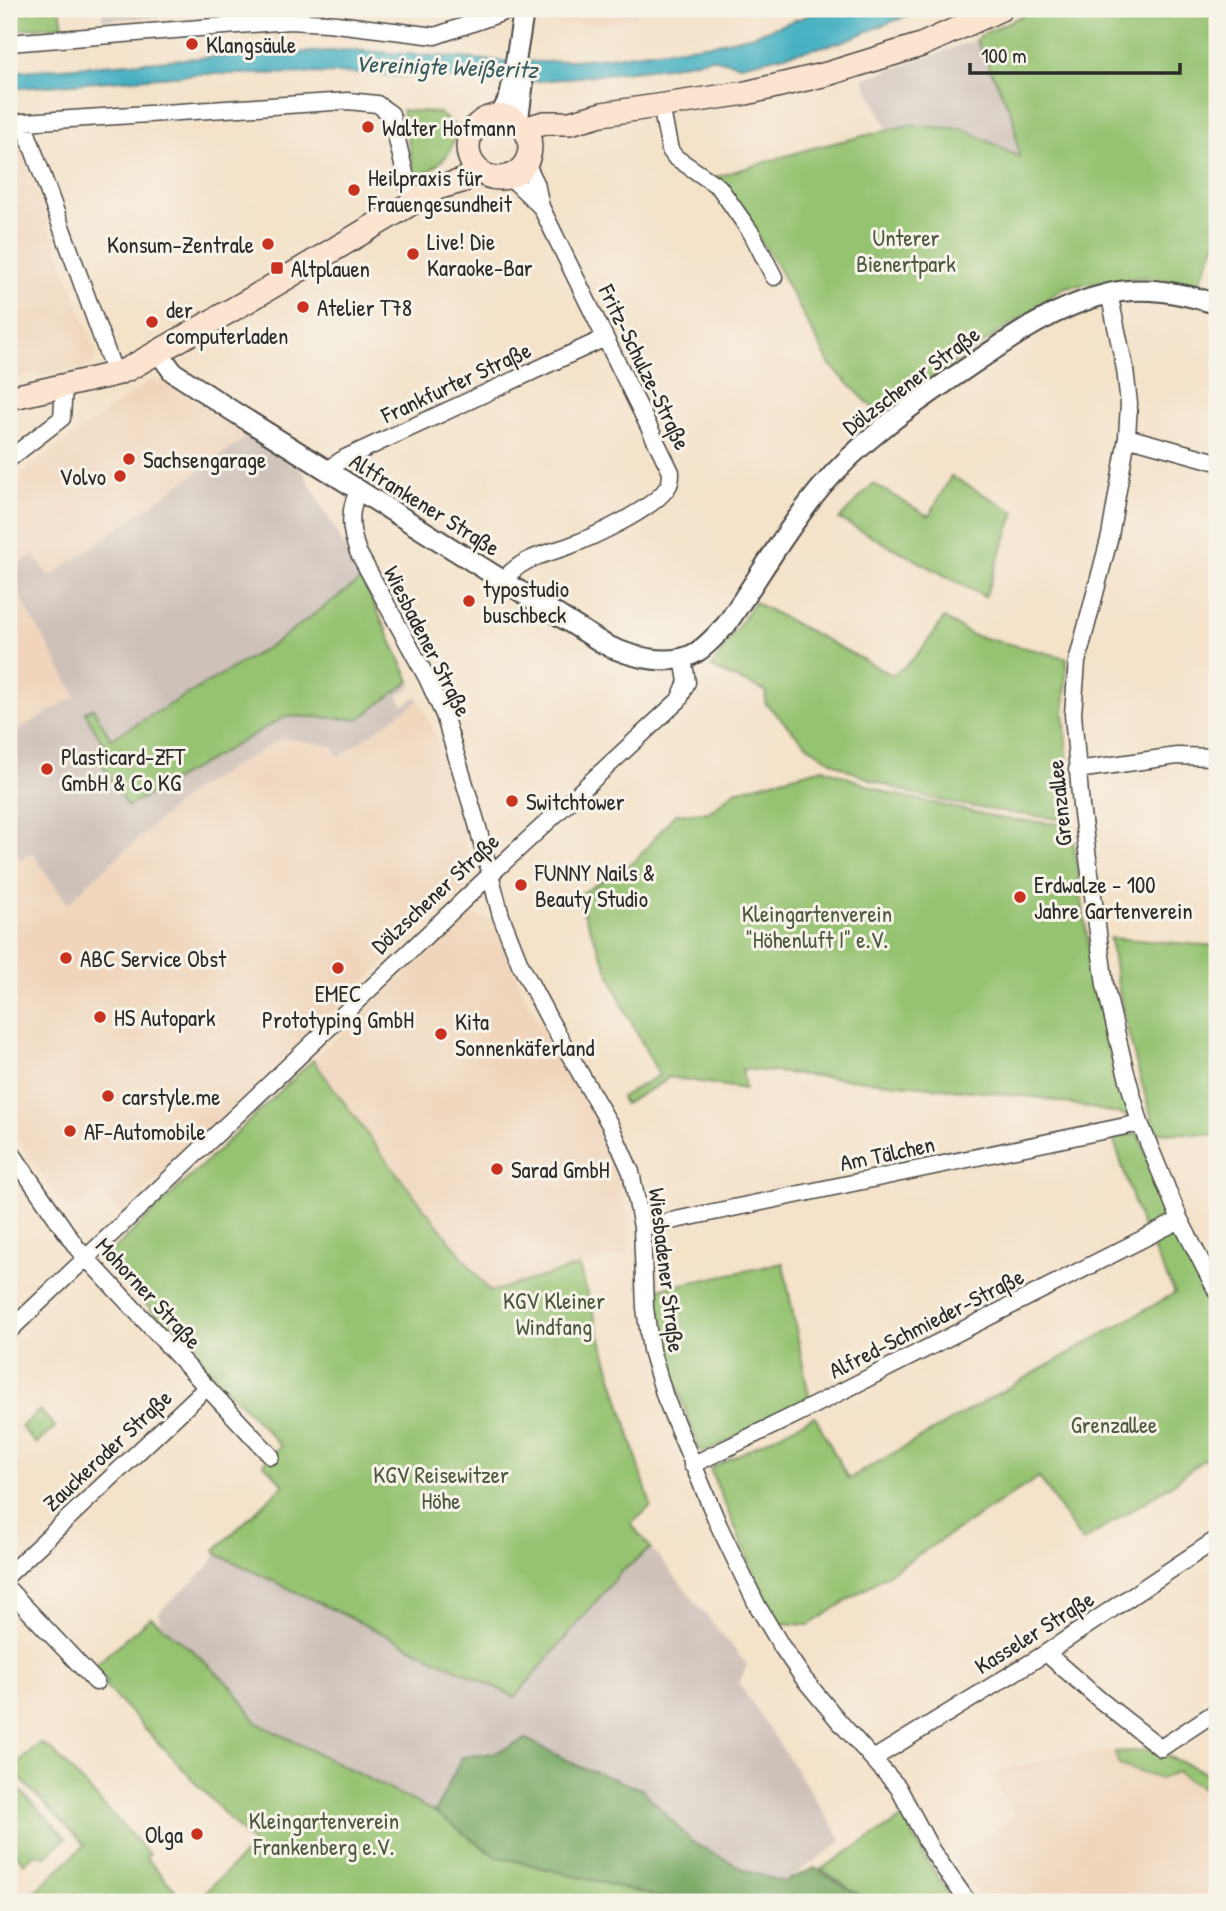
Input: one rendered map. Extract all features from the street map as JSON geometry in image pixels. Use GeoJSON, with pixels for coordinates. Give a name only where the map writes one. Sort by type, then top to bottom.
{"type":"FeatureCollection","features":[{"type":"Feature","properties":{"kind":"main road"},"geometry":{"type":"LineString","coordinates":[[517,133],[498,178],[488,176],[474,163],[471,134],[487,119],[517,133],[544,123],[570,122],[602,114],[746,93],[827,74],[921,45],[1001,9]]}},
{"type":"Feature","properties":{"kind":"main road"},"geometry":{"type":"LineString","coordinates":[[9,398],[115,374],[159,353],[410,196],[437,188],[474,163]]}},
{"type":"Feature","properties":{"kind":"street"},"geometry":{"type":"LineString","coordinates":[[9,43],[289,21],[435,36],[520,11],[533,31],[525,46],[517,133]]}},
{"type":"Feature","properties":{"kind":"street"},"geometry":{"type":"LineString","coordinates":[[16,123],[322,102],[377,104],[386,108],[395,124],[410,196]]}},
{"type":"Feature","properties":{"kind":"street"},"geometry":{"type":"LineString","coordinates":[[661,106],[670,150],[675,157],[719,187],[752,234],[774,277]]}},
{"type":"Feature","properties":{"kind":"street"},"geometry":{"type":"LineString","coordinates":[[16,123],[30,143],[115,374]]}},
{"type":"Feature","properties":{"kind":"street","name":"Fritz-Schulze-Straße"},"geometry":{"type":"LineString","coordinates":[[503,582],[510,571],[520,563],[570,546],[632,515],[666,491],[671,482],[671,472],[541,206],[517,133]]}},
{"type":"Feature","properties":{"kind":"street","name":"Dölzschener Straße"},"geometry":{"type":"LineString","coordinates":[[9,1331],[490,875],[679,700],[687,682],[683,658],[704,647],[726,625],[808,505],[844,463],[892,421],[1011,337],[1069,306],[1109,293],[1141,289],[1192,296],[1217,304]]}},
{"type":"Feature","properties":{"kind":"street","name":"Grenzallee"},"geometry":{"type":"LineString","coordinates":[[1109,293],[1125,369],[1129,404],[1127,437],[1110,536],[1077,662],[1073,714],[1077,770],[1105,985],[1140,1123],[1180,1220],[1217,1292]]}},
{"type":"Feature","properties":{"kind":"street","name":"Frankfurter Straße"},"geometry":{"type":"LineString","coordinates":[[330,473],[342,460],[605,338]]}},
{"type":"Feature","properties":{"kind":"street","name":"Altfrankener Straße"},"geometry":{"type":"LineString","coordinates":[[159,353],[173,372],[503,582],[620,652],[639,657],[683,658]]}},
{"type":"Feature","properties":{"kind":"street"},"geometry":{"type":"LineString","coordinates":[[9,459],[62,418],[64,386]]}},
{"type":"Feature","properties":{"kind":"street"},"geometry":{"type":"LineString","coordinates":[[1127,437],[1217,462]]}},
{"type":"Feature","properties":{"kind":"street","name":"Wiesbadener Straße"},"geometry":{"type":"LineString","coordinates":[[358,491],[351,505],[352,536],[444,715],[501,916],[526,976],[610,1125],[631,1172],[642,1227],[645,1308],[651,1350],[665,1398],[692,1465],[752,1595],[782,1647],[804,1679],[900,1790],[932,1851],[968,1902]]}},
{"type":"Feature","properties":{"kind":"street"},"geometry":{"type":"LineString","coordinates":[[1077,770],[1177,756],[1217,757]]}},
{"type":"Feature","properties":{"kind":"street","name":"Am Tälchen"},"geometry":{"type":"LineString","coordinates":[[642,1227],[1140,1123]]}},
{"type":"Feature","properties":{"kind":"street","name":"Mohorner Straße"},"geometry":{"type":"LineString","coordinates":[[9,1149],[86,1259],[271,1456]]}},
{"type":"Feature","properties":{"kind":"street","name":"Alfred-Schmieder-Straße"},"geometry":{"type":"LineString","coordinates":[[692,1465],[1180,1220]]}},
{"type":"Feature","properties":{"kind":"street","name":"Zauckeroder Straße"},"geometry":{"type":"LineString","coordinates":[[9,1574],[206,1387]]}},
{"type":"Feature","properties":{"kind":"street","name":"Kasseler Straße"},"geometry":{"type":"LineString","coordinates":[[873,1759],[1046,1653],[1217,1539]]}},
{"type":"Feature","properties":{"kind":"street"},"geometry":{"type":"LineString","coordinates":[[9,1590],[96,1682]]}},
{"type":"Feature","properties":{"kind":"street"},"geometry":{"type":"LineString","coordinates":[[1046,1653],[1161,1748],[1217,1711]]}},
{"type":"Feature","properties":{"kind":"shaded area"},"geometry":{"type":"Polygon","coordinates":[[[101,9],[157,9],[158,17],[103,20],[101,9]]]}},
{"type":"Feature","properties":{"kind":"shaded area"},"geometry":{"type":"Polygon","coordinates":[[[537,9],[634,9],[637,16],[600,25],[555,24],[538,20],[537,9]]]}},
{"type":"Feature","properties":{"kind":"shaded area"},"geometry":{"type":"Polygon","coordinates":[[[976,40],[1013,116],[1019,157],[964,129],[909,125],[888,130],[863,79],[976,40]]]}},
{"type":"Feature","properties":{"kind":"shaded area"},"geometry":{"type":"Polygon","coordinates":[[[9,129],[15,132],[17,137],[96,352],[93,362],[88,366],[39,377],[37,372],[9,380],[9,129]]]}},
{"type":"Feature","properties":{"kind":"shaded area","name":"Sachsengarage"},"geometry":{"type":"Polygon","coordinates":[[[150,380],[162,381],[249,435],[49,578],[33,556],[9,569],[9,483],[150,380]]]}},
{"type":"Feature","properties":{"kind":"shaded area"},"geometry":{"type":"Polygon","coordinates":[[[249,435],[302,470],[362,579],[275,643],[110,739],[93,708],[85,712],[107,751],[99,757],[127,807],[286,716],[359,719],[410,681],[413,685],[398,696],[404,705],[417,696],[419,700],[339,757],[333,746],[282,738],[193,790],[68,904],[32,853],[21,860],[9,843],[9,735],[76,696],[9,577],[9,569],[33,555],[50,577],[249,435]]]}},
{"type":"Feature","properties":{"kind":"shaded area"},"geometry":{"type":"Polygon","coordinates":[[[9,577],[76,696],[9,735],[9,577]]]}},
{"type":"Feature","properties":{"kind":"shaded area"},"geometry":{"type":"Polygon","coordinates":[[[419,700],[437,736],[475,877],[120,1214],[99,1192],[68,1211],[9,1128],[9,843],[21,859],[32,853],[68,903],[193,790],[282,738],[333,746],[340,757],[419,700]]]}},
{"type":"Feature","properties":{"kind":"shaded area"},"geometry":{"type":"Polygon","coordinates":[[[470,915],[489,919],[496,931],[527,1000],[601,1132],[618,1174],[627,1212],[629,1253],[491,1292],[384,1157],[313,1060],[470,915]]]}},
{"type":"Feature","properties":{"kind":"shaded area"},"geometry":{"type":"Polygon","coordinates":[[[651,1548],[747,1665],[739,1683],[843,1841],[784,1882],[747,1871],[692,1842],[642,1789],[580,1767],[526,1739],[494,1753],[462,1757],[435,1812],[257,1723],[233,1688],[161,1624],[158,1613],[205,1570],[217,1554],[515,1696],[620,1573],[651,1548]]]}},
{"type":"Feature","properties":{"kind":"shaded area"},"geometry":{"type":"Polygon","coordinates":[[[1115,1752],[1120,1765],[1176,1772],[1217,1798],[1217,1902],[983,1902],[951,1857],[1016,1816],[989,1773],[1075,1753],[1115,1752]]]}},
{"type":"Feature","properties":{"kind":"green space"},"geometry":{"type":"Polygon","coordinates":[[[9,9],[60,9],[63,26],[10,30],[9,9]]]}},
{"type":"Feature","properties":{"kind":"green space","name":"Unterer Bienertpark"},"geometry":{"type":"Polygon","coordinates":[[[1036,9],[1217,9],[1217,240],[1198,286],[1143,277],[1065,287],[880,415],[830,365],[775,262],[716,177],[809,149],[909,125],[964,129],[1019,157],[1013,116],[976,40],[1036,9]]]}},
{"type":"Feature","properties":{"kind":"green space"},"geometry":{"type":"Polygon","coordinates":[[[402,110],[439,113],[457,127],[452,146],[444,159],[416,180],[402,110]]]}},
{"type":"Feature","properties":{"kind":"green space"},"geometry":{"type":"Polygon","coordinates":[[[951,476],[1015,512],[985,597],[839,519],[873,484],[929,516],[951,476]]]}},
{"type":"Feature","properties":{"kind":"green space"},"geometry":{"type":"Polygon","coordinates":[[[362,579],[410,681],[359,719],[286,716],[127,807],[98,757],[107,751],[85,712],[93,708],[111,739],[275,643],[362,579]]]}},
{"type":"Feature","properties":{"kind":"green space"},"geometry":{"type":"Polygon","coordinates":[[[754,602],[892,675],[915,657],[944,618],[972,635],[1067,658],[1064,713],[1072,820],[971,807],[902,790],[838,765],[811,748],[765,703],[766,691],[711,668],[754,602]]]}},
{"type":"Feature","properties":{"kind":"green space","name":"Kleingartenverein \"Höhenluft I\" e.V."},"geometry":{"type":"Polygon","coordinates":[[[823,768],[888,793],[1005,819],[1071,825],[1094,983],[1130,1116],[1036,1097],[742,1069],[745,1089],[668,1077],[624,1104],[621,1097],[659,1075],[625,1010],[580,905],[579,895],[636,860],[675,814],[709,812],[735,791],[823,768]]]}},
{"type":"Feature","properties":{"kind":"green space"},"geometry":{"type":"Polygon","coordinates":[[[1110,938],[1217,946],[1217,1135],[1156,1132],[1135,1060],[1110,938]]]}},
{"type":"Feature","properties":{"kind":"green space","name":"KGV Reisewitzer Höhe"},"geometry":{"type":"Polygon","coordinates":[[[313,1060],[384,1157],[490,1292],[579,1266],[651,1506],[631,1524],[651,1548],[620,1573],[515,1697],[217,1554],[215,1550],[284,1485],[263,1463],[281,1446],[108,1264],[108,1255],[313,1060]]]}},
{"type":"Feature","properties":{"kind":"green space"},"geometry":{"type":"Polygon","coordinates":[[[1138,1133],[1168,1207],[1217,1308],[1217,1449],[1171,1485],[1082,1542],[1039,1477],[809,1625],[779,1623],[762,1591],[710,1469],[815,1416],[848,1479],[1175,1293],[1142,1227],[1113,1138],[1138,1133]]]}},
{"type":"Feature","properties":{"kind":"green space"},"geometry":{"type":"Polygon","coordinates":[[[783,1263],[810,1401],[705,1452],[700,1451],[667,1351],[658,1289],[783,1263]]]}},
{"type":"Feature","properties":{"kind":"green space"},"geometry":{"type":"Polygon","coordinates":[[[40,1410],[55,1427],[36,1444],[21,1427],[40,1410]]]}},
{"type":"Feature","properties":{"kind":"green space","name":"Kleingartenverein Frankenberg e.V."},"geometry":{"type":"Polygon","coordinates":[[[151,1617],[233,1688],[257,1723],[435,1812],[495,1856],[679,1902],[195,1902],[254,1845],[104,1685],[107,1681],[94,1666],[151,1617]]]}},
{"type":"Feature","properties":{"kind":"green space"},"geometry":{"type":"Polygon","coordinates":[[[526,1739],[580,1767],[642,1789],[692,1842],[747,1871],[784,1882],[815,1868],[869,1902],[679,1902],[495,1856],[435,1812],[462,1757],[494,1753],[526,1739]]]}},
{"type":"Feature","properties":{"kind":"green space"},"geometry":{"type":"Polygon","coordinates":[[[41,1743],[53,1751],[149,1854],[146,1858],[186,1902],[23,1902],[85,1845],[11,1769],[41,1743]]]}},
{"type":"Feature","properties":{"kind":"green space"},"geometry":{"type":"Polygon","coordinates":[[[1153,1750],[1217,1777],[1217,1798],[1176,1772],[1160,1779],[1119,1765],[1115,1752],[1153,1750]]]}},
{"type":"Feature","properties":{"kind":"green space"},"geometry":{"type":"Polygon","coordinates":[[[9,1779],[66,1838],[46,1856],[35,1854],[25,1863],[9,1846],[9,1779]]]}},
{"type":"Feature","properties":{"kind":"green space"},"geometry":{"type":"Polygon","coordinates":[[[904,1817],[924,1856],[955,1902],[870,1902],[821,1869],[904,1817]]]}},
{"type":"Feature","properties":{"kind":"water","name":"Vereinigte Weißeritz"},"geometry":{"type":"Polygon","coordinates":[[[826,9],[924,9],[838,43],[741,65],[712,58],[666,67],[542,81],[501,82],[349,73],[198,74],[9,89],[9,72],[210,57],[352,50],[503,61],[546,62],[610,57],[713,44],[754,35],[826,9]]]}},
{"type":"Feature","properties":{"kind":"place","name":"Klangsäule"},"geometry":{"type":"Point","coordinates":[192,44]}},
{"type":"Feature","properties":{"kind":"place","name":"Walter Hofmann"},"geometry":{"type":"Point","coordinates":[368,127]}},
{"type":"Feature","properties":{"kind":"place","name":"Heilpraxis für Frauengesundheit"},"geometry":{"type":"Point","coordinates":[354,190]}},
{"type":"Feature","properties":{"kind":"place","name":"Konsum-Zentrale"},"geometry":{"type":"Point","coordinates":[268,244]}},
{"type":"Feature","properties":{"kind":"place","name":"Live! Die Karaoke-Bar"},"geometry":{"type":"Point","coordinates":[413,254]}},
{"type":"Feature","properties":{"kind":"place","name":"Altplauen"},"geometry":{"type":"Point","coordinates":[277,268]}},
{"type":"Feature","properties":{"kind":"place","name":"Atelier T78"},"geometry":{"type":"Point","coordinates":[303,307]}},
{"type":"Feature","properties":{"kind":"place","name":"der computerladen"},"geometry":{"type":"Point","coordinates":[152,322]}},
{"type":"Feature","properties":{"kind":"place","name":"Sachsengarage"},"geometry":{"type":"Point","coordinates":[129,459]}},
{"type":"Feature","properties":{"kind":"place","name":"Volvo"},"geometry":{"type":"Point","coordinates":[120,476]}},
{"type":"Feature","properties":{"kind":"place","name":"typostudio buschbeck"},"geometry":{"type":"Point","coordinates":[469,601]}},
{"type":"Feature","properties":{"kind":"place","name":"Plasticard-ZFT GmbH & Co KG"},"geometry":{"type":"Point","coordinates":[47,769]}},
{"type":"Feature","properties":{"kind":"place","name":"Switchtower"},"geometry":{"type":"Point","coordinates":[512,801]}},
{"type":"Feature","properties":{"kind":"place","name":"FUNNY Nails & Beauty Studio"},"geometry":{"type":"Point","coordinates":[521,885]}},
{"type":"Feature","properties":{"kind":"place","name":"Erdwalze - 100 Jahre Gartenverein"},"geometry":{"type":"Point","coordinates":[1020,897]}},
{"type":"Feature","properties":{"kind":"place","name":"ABC Service Obst"},"geometry":{"type":"Point","coordinates":[66,958]}},
{"type":"Feature","properties":{"kind":"place","name":"EMEC Prototyping GmbH"},"geometry":{"type":"Point","coordinates":[338,968]}},
{"type":"Feature","properties":{"kind":"place","name":"HS Autopark"},"geometry":{"type":"Point","coordinates":[100,1017]}},
{"type":"Feature","properties":{"kind":"place","name":"Kita Sonnenkäferland"},"geometry":{"type":"Point","coordinates":[441,1034]}},
{"type":"Feature","properties":{"kind":"place","name":"carstyle.me"},"geometry":{"type":"Point","coordinates":[108,1096]}},
{"type":"Feature","properties":{"kind":"place","name":"AF-Automobile"},"geometry":{"type":"Point","coordinates":[70,1131]}},
{"type":"Feature","properties":{"kind":"place","name":"Sarad GmbH"},"geometry":{"type":"Point","coordinates":[497,1169]}},
{"type":"Feature","properties":{"kind":"place","name":"Olga"},"geometry":{"type":"Point","coordinates":[197,1834]}},
{"type":"Feature","properties":{"kind":"park label","name":"KGV Kleiner Windfang"},"geometry":{"type":"Point","coordinates":[554,1313]}}]}
